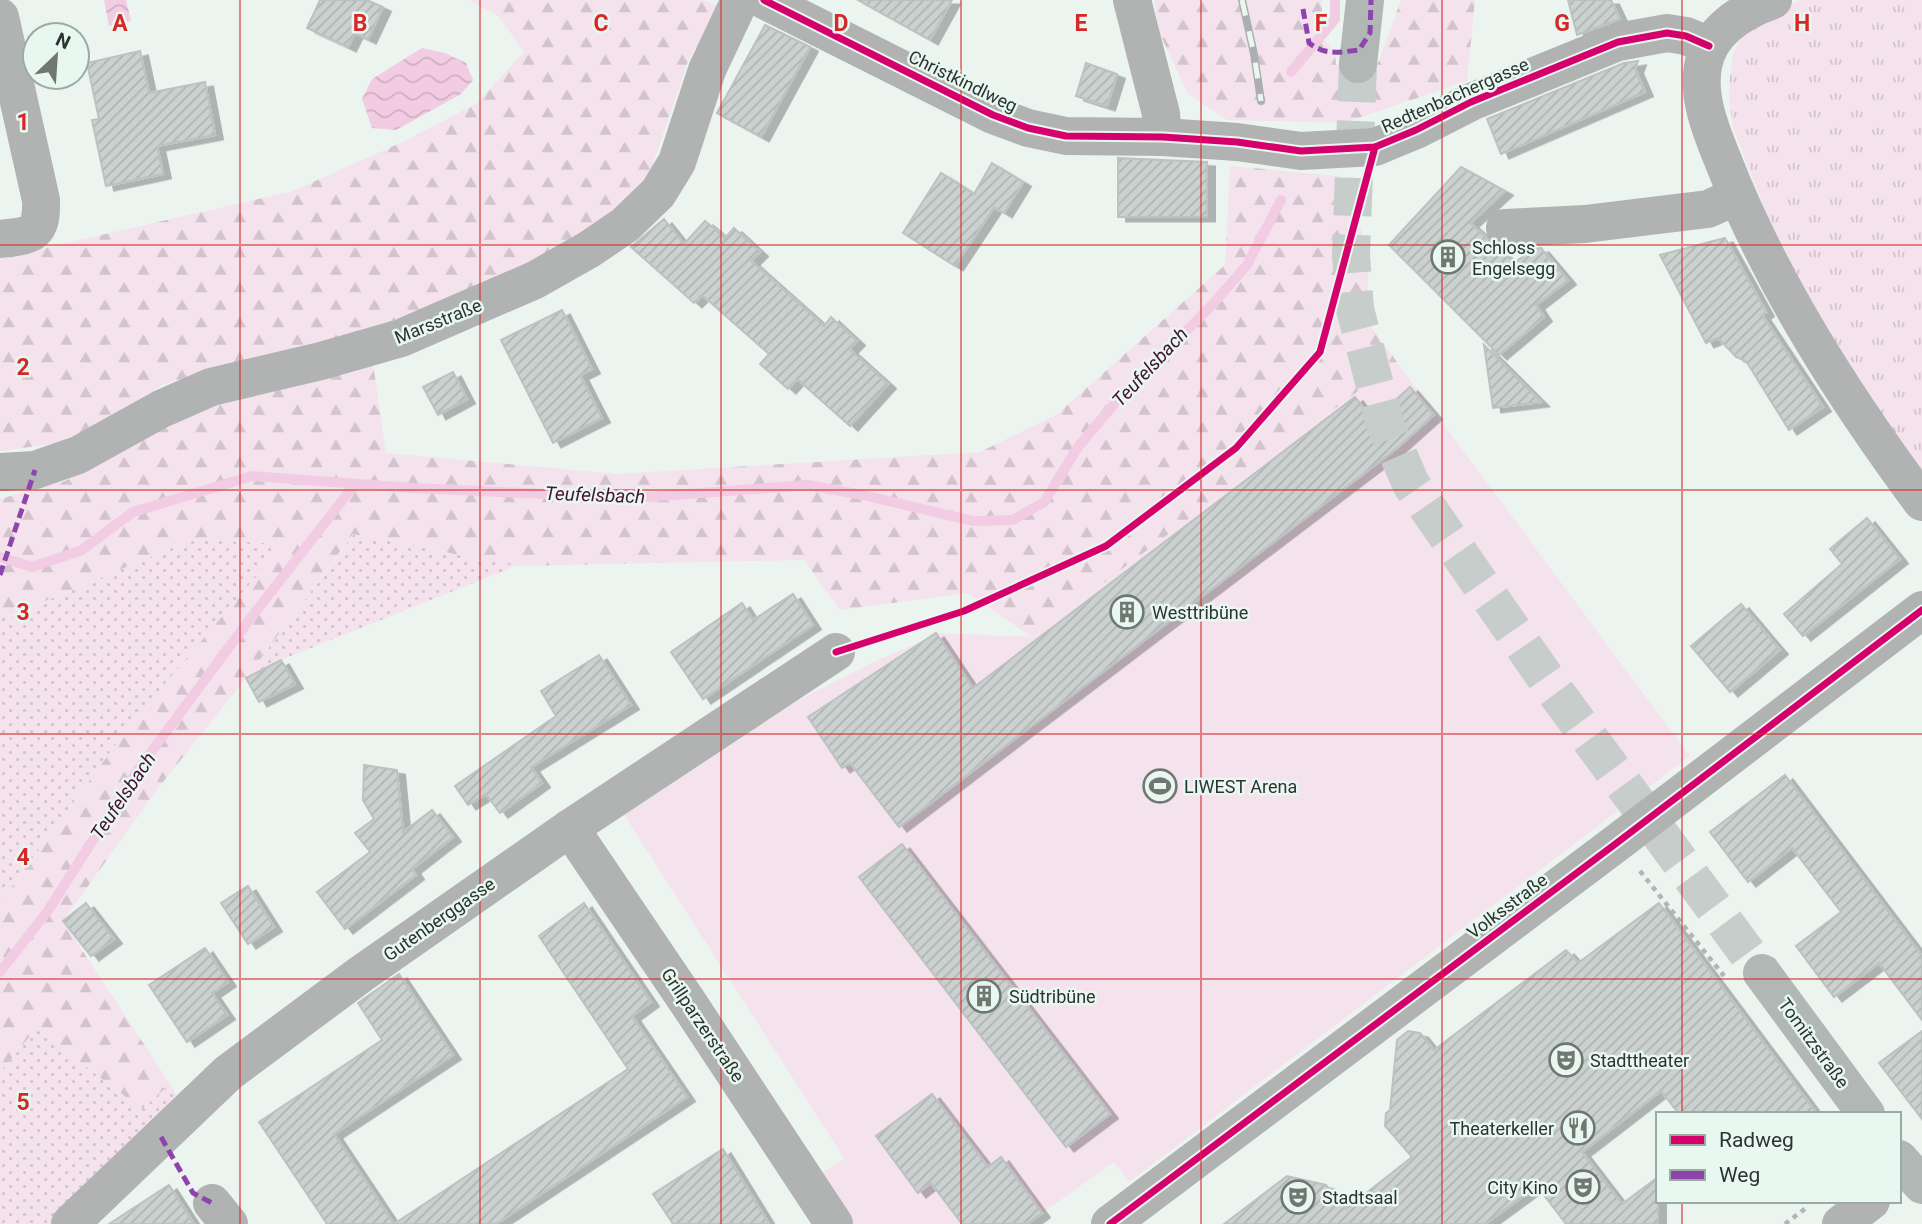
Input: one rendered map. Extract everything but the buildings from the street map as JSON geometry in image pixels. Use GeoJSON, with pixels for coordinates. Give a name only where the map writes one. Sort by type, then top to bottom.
{"type":"FeatureCollection","features":[{"type":"Feature","properties":{"kind":"main road"},"geometry":{"type":"LineString","coordinates":[[1358,64],[1365,0]]}},
{"type":"Feature","properties":{"kind":"main road","name":"Tomitzstraße"},"geometry":{"type":"LineString","coordinates":[[1746,978],[1864,1112]]}},
{"type":"Feature","properties":{"kind":"street","name":"Christkindlweg"},"geometry":{"type":"LineString","coordinates":[[760,0],[993,115],[1028,128],[1066,136],[1163,137]]}},
{"type":"Feature","properties":{"kind":"street","name":"Marsstraße"},"geometry":{"type":"LineString","coordinates":[[0,472],[35,470],[78,455],[161,409],[211,387],[321,361],[401,338],[535,280],[588,250],[625,225],[658,193],[671,173],[687,135],[695,101],[707,70],[760,0]]}},
{"type":"Feature","properties":{"kind":"street"},"geometry":{"type":"LineString","coordinates":[[1132,0],[1161,114],[1163,137]]}},
{"type":"Feature","properties":{"kind":"street"},"geometry":{"type":"LineString","coordinates":[[1773,0],[1739,16],[1721,30],[1709,46],[1703,63],[1703,101],[1714,138],[1737,196],[1773,269],[1823,356],[1893,463],[1922,502]]}},
{"type":"Feature","properties":{"kind":"street"},"geometry":{"type":"LineString","coordinates":[[0,17],[41,200],[42,220],[36,229],[24,236],[0,239]]}},
{"type":"Feature","properties":{"kind":"street","name":"Redtenbachergasse"},"geometry":{"type":"LineString","coordinates":[[1163,137],[1237,142],[1301,151],[1376,147],[1416,131],[1471,102],[1618,42],[1667,33],[1686,36],[1709,46]]}},
{"type":"Feature","properties":{"kind":"street"},"geometry":{"type":"LineString","coordinates":[[1505,228],[1585,225],[1708,209],[1737,196]]}},
{"type":"Feature","properties":{"kind":"street","name":"Volksstraße"},"geometry":{"type":"LineString","coordinates":[[1110,1224],[1922,610]]}},
{"type":"Feature","properties":{"kind":"street","name":"Gutenberggasse"},"geometry":{"type":"LineString","coordinates":[[70,1224],[228,1073],[361,974],[570,828],[836,652]]}},
{"type":"Feature","properties":{"kind":"street","name":"Grillparzerstraße"},"geometry":{"type":"LineString","coordinates":[[570,828],[834,1224]]}},
{"type":"Feature","properties":{"kind":"street"},"geometry":{"type":"LineString","coordinates":[[1841,1224],[1868,1203]]}},
{"type":"Feature","properties":{"kind":"path"},"geometry":{"type":"LineString","coordinates":[[1646,878],[1746,978]]}},
{"type":"Feature","properties":{"kind":"path"},"geometry":{"type":"LineString","coordinates":[[1785,1224],[1812,1203]]}},
{"type":"Feature","properties":{"kind":"green space"},"geometry":{"type":"Polygon","coordinates":[[[470,0],[703,0],[718,6],[687,64],[652,167],[626,201],[580,238],[488,283],[369,330],[163,384],[114,418],[52,444],[0,451],[0,256],[293,191],[409,139],[477,103],[524,52],[499,17],[470,0]]]}},
{"type":"Feature","properties":{"kind":"green space"},"geometry":{"type":"Polygon","coordinates":[[[1154,0],[1322,0],[1322,37],[1335,53],[1336,65],[1378,63],[1401,0],[1475,0],[1467,81],[1344,123],[1227,120],[1187,93],[1160,34],[1154,0]]]}},
{"type":"Feature","properties":{"kind":"green space"},"geometry":{"type":"Polygon","coordinates":[[[1799,0],[1922,0],[1922,483],[1794,284],[1733,128],[1729,97],[1730,75],[1733,55],[1740,39],[1757,23],[1799,0]]]}},
{"type":"Feature","properties":{"kind":"green space"},"geometry":{"type":"Polygon","coordinates":[[[1230,166],[1339,176],[1369,250],[1367,321],[1397,362],[1032,637],[967,593],[840,610],[804,560],[516,566],[353,534],[246,678],[156,791],[63,921],[170,1084],[142,1109],[36,1029],[0,1072],[0,903],[133,721],[284,544],[193,539],[7,617],[0,614],[0,499],[65,481],[154,432],[235,395],[373,363],[386,453],[617,474],[980,452],[1057,414],[1225,265],[1230,166]]]}},
{"type":"Feature","properties":{"kind":"green space","name":"LIWEST Arena"},"geometry":{"type":"Polygon","coordinates":[[[1397,362],[1690,756],[1129,1182],[1114,1162],[1027,1224],[852,1224],[819,1175],[844,1158],[624,815],[795,702],[876,661],[941,633],[1032,637],[1397,362]]]}},
{"type":"Feature","properties":{"kind":"green space"},"geometry":{"type":"Polygon","coordinates":[[[354,534],[516,566],[281,660],[246,678],[354,534]]]}},
{"type":"Feature","properties":{"kind":"green space"},"geometry":{"type":"Polygon","coordinates":[[[193,539],[285,544],[133,721],[0,903],[0,614],[8,617],[193,539]]]}},
{"type":"Feature","properties":{"kind":"green space"},"geometry":{"type":"Polygon","coordinates":[[[36,1029],[142,1108],[170,1084],[178,1098],[115,1157],[50,1224],[0,1224],[0,1072],[36,1029]]]}},
{"type":"Feature","properties":{"kind":"water"},"geometry":{"type":"Polygon","coordinates":[[[104,0],[126,0],[131,21],[109,26],[104,0]]]}},
{"type":"Feature","properties":{"kind":"water"},"geometry":{"type":"Polygon","coordinates":[[[422,48],[445,53],[466,63],[473,80],[461,94],[396,130],[372,128],[362,99],[372,79],[422,48]]]}},
{"type":"Feature","properties":{"kind":"waterway","name":"Teufelsbach"},"geometry":{"type":"LineString","coordinates":[[1291,72],[1335,19],[1335,0]]}},
{"type":"Feature","properties":{"kind":"waterway","name":"Teufelsbach"},"geometry":{"type":"LineString","coordinates":[[0,557],[32,567],[82,550],[133,512],[252,476],[413,488],[633,498],[807,485],[973,521],[1013,520],[1044,502],[1078,447],[1115,403],[1212,305],[1247,265],[1281,200]]}},
{"type":"Feature","properties":{"kind":"waterway","name":"Teufelsbach"},"geometry":{"type":"LineString","coordinates":[[0,972],[47,912],[137,771],[355,484]]}},
{"type":"Feature","properties":{"kind":"tunnel"},"geometry":{"type":"LineString","coordinates":[[1358,64],[1351,255],[1355,309],[1385,424],[1411,484],[1554,690],[1762,973]]}},
{"type":"Feature","properties":{"kind":"railway"},"geometry":{"type":"LineString","coordinates":[[1242,0],[1261,101]]}},
{"type":"Feature","properties":{"kind":"marked path"},"geometry":{"type":"LineString","coordinates":[[1303,9],[1309,43],[1327,51],[1359,50],[1370,33],[1371,0]]}},
{"type":"Feature","properties":{"kind":"marked path"},"geometry":{"type":"LineString","coordinates":[[0,575],[35,470]]}},
{"type":"Feature","properties":{"kind":"marked path"},"geometry":{"type":"LineString","coordinates":[[161,1137],[193,1193],[212,1203]]}},
{"type":"Feature","properties":{"kind":"cycle path"},"geometry":{"type":"LineString","coordinates":[[764,0],[993,115],[1028,128],[1066,136],[1163,137],[1237,142],[1301,151],[1375,147],[1471,102],[1618,42],[1667,33],[1686,36],[1709,46]]}},
{"type":"Feature","properties":{"kind":"cycle path"},"geometry":{"type":"LineString","coordinates":[[836,652],[964,611],[1106,546],[1236,448],[1320,352],[1375,147]]}},
{"type":"Feature","properties":{"kind":"cycle path"},"geometry":{"type":"LineString","coordinates":[[1110,1224],[1922,610]]}},
{"type":"Feature","properties":{"kind":"place","name":"Schloss Engelsegg"},"geometry":{"type":"Point","coordinates":[1448,257]}},
{"type":"Feature","properties":{"kind":"place","name":"Westtribüne"},"geometry":{"type":"Point","coordinates":[1127,612]}},
{"type":"Feature","properties":{"kind":"place","name":"LIWEST Arena"},"geometry":{"type":"Point","coordinates":[1160,786]}},
{"type":"Feature","properties":{"kind":"place","name":"Südtribüne"},"geometry":{"type":"Point","coordinates":[984,996]}},
{"type":"Feature","properties":{"kind":"place","name":"Stadttheater"},"geometry":{"type":"Point","coordinates":[1566,1060]}},
{"type":"Feature","properties":{"kind":"place","name":"Theaterkeller"},"geometry":{"type":"Point","coordinates":[1578,1128]}},
{"type":"Feature","properties":{"kind":"place","name":"City Kino"},"geometry":{"type":"Point","coordinates":[1583,1187]}},
{"type":"Feature","properties":{"kind":"place","name":"Stadtsaal"},"geometry":{"type":"Point","coordinates":[1298,1197]}}]}
